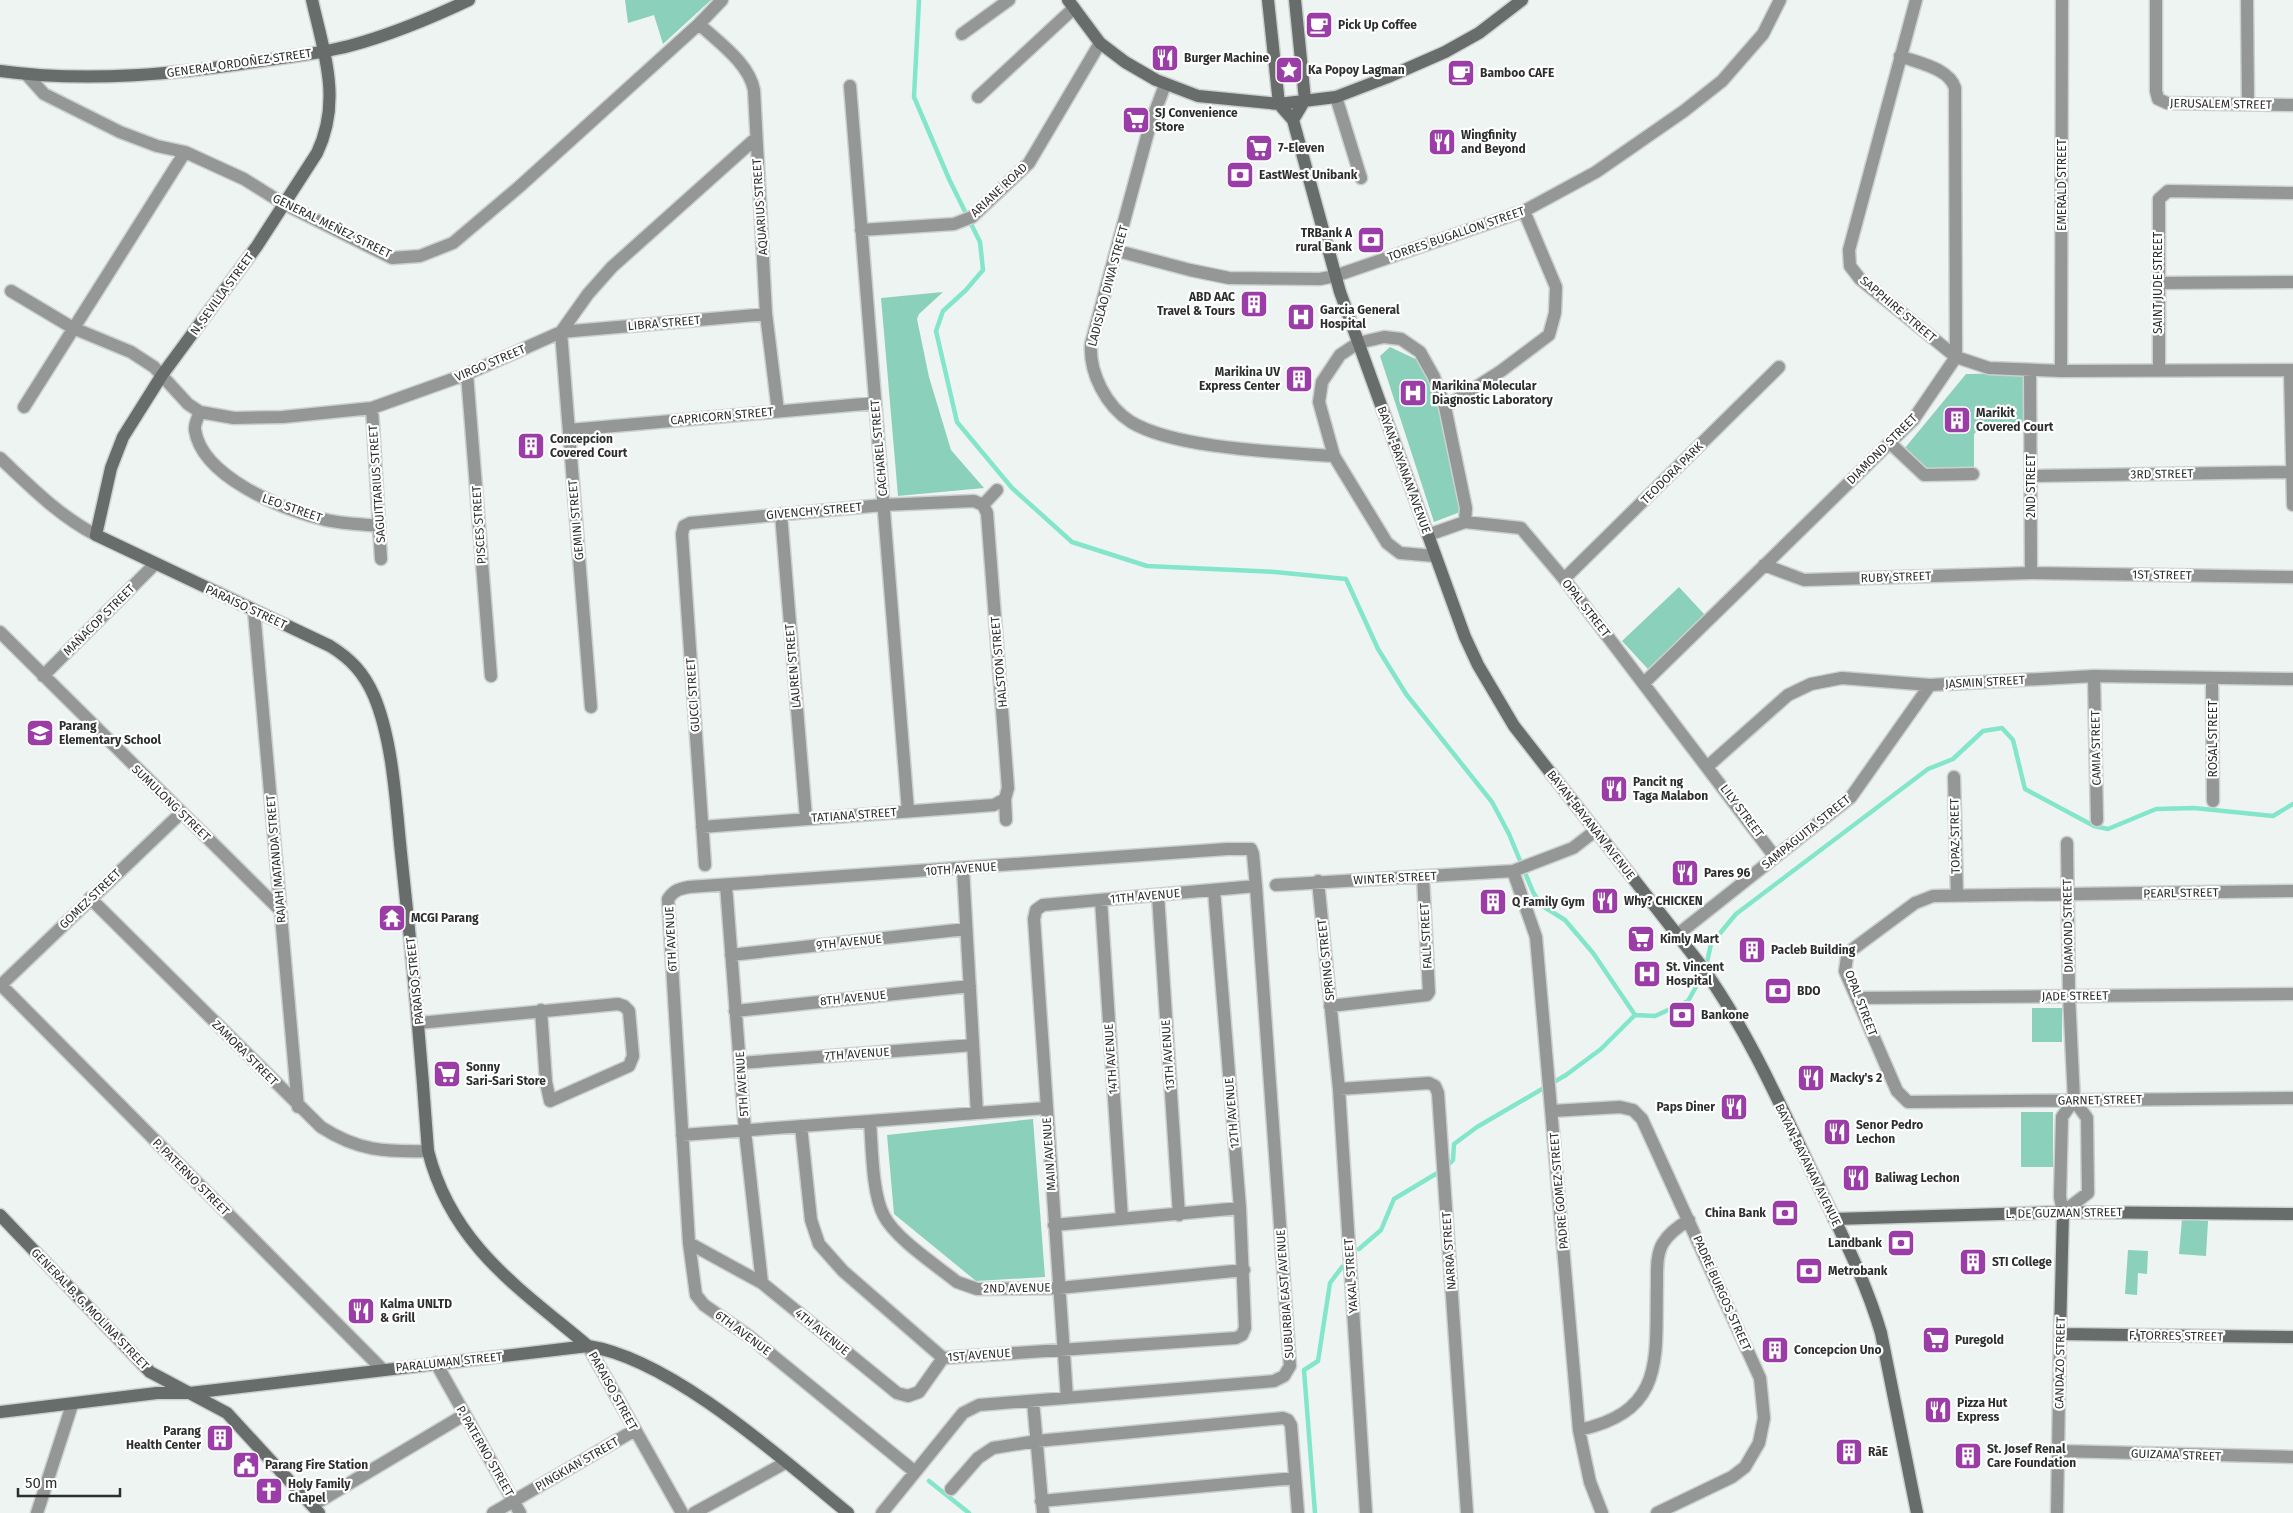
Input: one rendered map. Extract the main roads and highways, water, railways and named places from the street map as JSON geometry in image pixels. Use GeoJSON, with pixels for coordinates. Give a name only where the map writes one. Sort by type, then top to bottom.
{"type":"FeatureCollection","features":[{"type":"Feature","properties":{"kind":"waterway"},"geometry":{"type":"LineString","coordinates":[[919,0],[914,97],[949,179],[980,242],[983,270],[966,290],[943,311],[936,331],[957,422],[1012,488],[1072,542],[1147,566],[1275,572],[1346,579],[1378,649],[1406,694],[1492,802],[1509,834],[1533,892],[1541,905],[1565,920],[1593,953],[1635,1015],[1655,1016],[1688,1001],[1705,971],[1711,944],[1736,914],[1928,769],[1953,759],[1983,731],[2002,728],[2013,740],[2025,789],[2094,826],[2108,829],[2156,809],[2194,808],[2273,816],[2293,804]]}},
{"type":"Feature","properties":{"kind":"waterway"},"geometry":{"type":"LineString","coordinates":[[1449,1164],[1453,1160],[1454,1144],[1477,1127],[1566,1075],[1601,1049],[1635,1015]]}},
{"type":"Feature","properties":{"kind":"waterway"},"geometry":{"type":"LineString","coordinates":[[1359,1249],[1381,1230],[1394,1199],[1439,1172]]}},
{"type":"Feature","properties":{"kind":"waterway"},"geometry":{"type":"LineString","coordinates":[[1315,1513],[1304,1370],[1318,1361],[1330,1283],[1342,1267]]}},
{"type":"Feature","properties":{"kind":"waterway"},"geometry":{"type":"LineString","coordinates":[[929,1481],[969,1513]]}},
{"type":"Feature","properties":{"kind":"place","name":"Pick Up Coffee"},"geometry":{"type":"Point","coordinates":[1319,25]}},
{"type":"Feature","properties":{"kind":"place","name":"Burger Machine"},"geometry":{"type":"Point","coordinates":[1165,58]}},
{"type":"Feature","properties":{"kind":"place","name":"Ka Popoy Lagman"},"geometry":{"type":"Point","coordinates":[1289,70]}},
{"type":"Feature","properties":{"kind":"place","name":"Bamboo CAFE"},"geometry":{"type":"Point","coordinates":[1461,73]}},
{"type":"Feature","properties":{"kind":"place","name":"SJ Convenience Store"},"geometry":{"type":"Point","coordinates":[1136,120]}},
{"type":"Feature","properties":{"kind":"place","name":"Wingfinity and Beyond"},"geometry":{"type":"Point","coordinates":[1442,142]}},
{"type":"Feature","properties":{"kind":"place","name":"7-Eleven"},"geometry":{"type":"Point","coordinates":[1259,148]}},
{"type":"Feature","properties":{"kind":"place","name":"EastWest Unibank"},"geometry":{"type":"Point","coordinates":[1240,175]}},
{"type":"Feature","properties":{"kind":"place","name":"TRBank A rural Bank"},"geometry":{"type":"Point","coordinates":[1371,240]}},
{"type":"Feature","properties":{"kind":"place","name":"ABD AAC Travel & Tours"},"geometry":{"type":"Point","coordinates":[1254,304]}},
{"type":"Feature","properties":{"kind":"place","name":"Garcia General Hospital"},"geometry":{"type":"Point","coordinates":[1301,317]}},
{"type":"Feature","properties":{"kind":"place","name":"Marikina UV Express Center"},"geometry":{"type":"Point","coordinates":[1299,379]}},
{"type":"Feature","properties":{"kind":"place","name":"Marikina Molecular Diagnostic Laboratory"},"geometry":{"type":"Point","coordinates":[1413,393]}},
{"type":"Feature","properties":{"kind":"place","name":"Marikit Covered Court"},"geometry":{"type":"Point","coordinates":[1957,420]}},
{"type":"Feature","properties":{"kind":"place","name":"Concepcion Covered Court"},"geometry":{"type":"Point","coordinates":[531,446]}},
{"type":"Feature","properties":{"kind":"place","name":"Parang Elementary School"},"geometry":{"type":"Point","coordinates":[40,733]}},
{"type":"Feature","properties":{"kind":"place","name":"Pancit ng Taga Malabon"},"geometry":{"type":"Point","coordinates":[1614,789]}},
{"type":"Feature","properties":{"kind":"place","name":"Pares 96"},"geometry":{"type":"Point","coordinates":[1685,873]}},
{"type":"Feature","properties":{"kind":"place","name":"Why? CHICKEN"},"geometry":{"type":"Point","coordinates":[1605,901]}},
{"type":"Feature","properties":{"kind":"place","name":"Q Family Gym"},"geometry":{"type":"Point","coordinates":[1493,902]}},
{"type":"Feature","properties":{"kind":"place","name":"MCGI Parang"},"geometry":{"type":"Point","coordinates":[392,918]}},
{"type":"Feature","properties":{"kind":"place","name":"Kimly Mart"},"geometry":{"type":"Point","coordinates":[1641,939]}},
{"type":"Feature","properties":{"kind":"place","name":"Pacleb Building"},"geometry":{"type":"Point","coordinates":[1752,950]}},
{"type":"Feature","properties":{"kind":"place","name":"St. Vincent Hospital"},"geometry":{"type":"Point","coordinates":[1647,974]}},
{"type":"Feature","properties":{"kind":"place","name":"BDO"},"geometry":{"type":"Point","coordinates":[1778,991]}},
{"type":"Feature","properties":{"kind":"place","name":"Bankone"},"geometry":{"type":"Point","coordinates":[1682,1015]}},
{"type":"Feature","properties":{"kind":"place","name":"Sonny Sari-Sari Store"},"geometry":{"type":"Point","coordinates":[447,1074]}},
{"type":"Feature","properties":{"kind":"place","name":"Macky's 2"},"geometry":{"type":"Point","coordinates":[1811,1078]}},
{"type":"Feature","properties":{"kind":"place","name":"Paps Diner"},"geometry":{"type":"Point","coordinates":[1734,1107]}},
{"type":"Feature","properties":{"kind":"place","name":"Senor Pedro Lechon"},"geometry":{"type":"Point","coordinates":[1837,1132]}},
{"type":"Feature","properties":{"kind":"place","name":"Baliwag Lechon"},"geometry":{"type":"Point","coordinates":[1856,1178]}},
{"type":"Feature","properties":{"kind":"place","name":"China Bank"},"geometry":{"type":"Point","coordinates":[1785,1213]}},
{"type":"Feature","properties":{"kind":"place","name":"Landbank"},"geometry":{"type":"Point","coordinates":[1901,1243]}},
{"type":"Feature","properties":{"kind":"place","name":"STI College"},"geometry":{"type":"Point","coordinates":[1973,1262]}},
{"type":"Feature","properties":{"kind":"place","name":"Metrobank"},"geometry":{"type":"Point","coordinates":[1809,1271]}},
{"type":"Feature","properties":{"kind":"place","name":"Kalma UNLTD & Grill"},"geometry":{"type":"Point","coordinates":[361,1311]}},
{"type":"Feature","properties":{"kind":"place","name":"Puregold"},"geometry":{"type":"Point","coordinates":[1936,1340]}},
{"type":"Feature","properties":{"kind":"place","name":"Concepcion Uno"},"geometry":{"type":"Point","coordinates":[1775,1350]}},
{"type":"Feature","properties":{"kind":"place","name":"Pizza Hut Express"},"geometry":{"type":"Point","coordinates":[1938,1410]}},
{"type":"Feature","properties":{"kind":"place","name":"Parang Health Center"},"geometry":{"type":"Point","coordinates":[220,1438]}},
{"type":"Feature","properties":{"kind":"place","name":"RāE"},"geometry":{"type":"Point","coordinates":[1849,1452]}},
{"type":"Feature","properties":{"kind":"place","name":"St. Josef Renal Care Foundation"},"geometry":{"type":"Point","coordinates":[1968,1456]}},
{"type":"Feature","properties":{"kind":"place","name":"Parang Fire Station"},"geometry":{"type":"Point","coordinates":[246,1465]}},
{"type":"Feature","properties":{"kind":"place","name":"Holy Family Chapel"},"geometry":{"type":"Point","coordinates":[269,1491]}}]}
